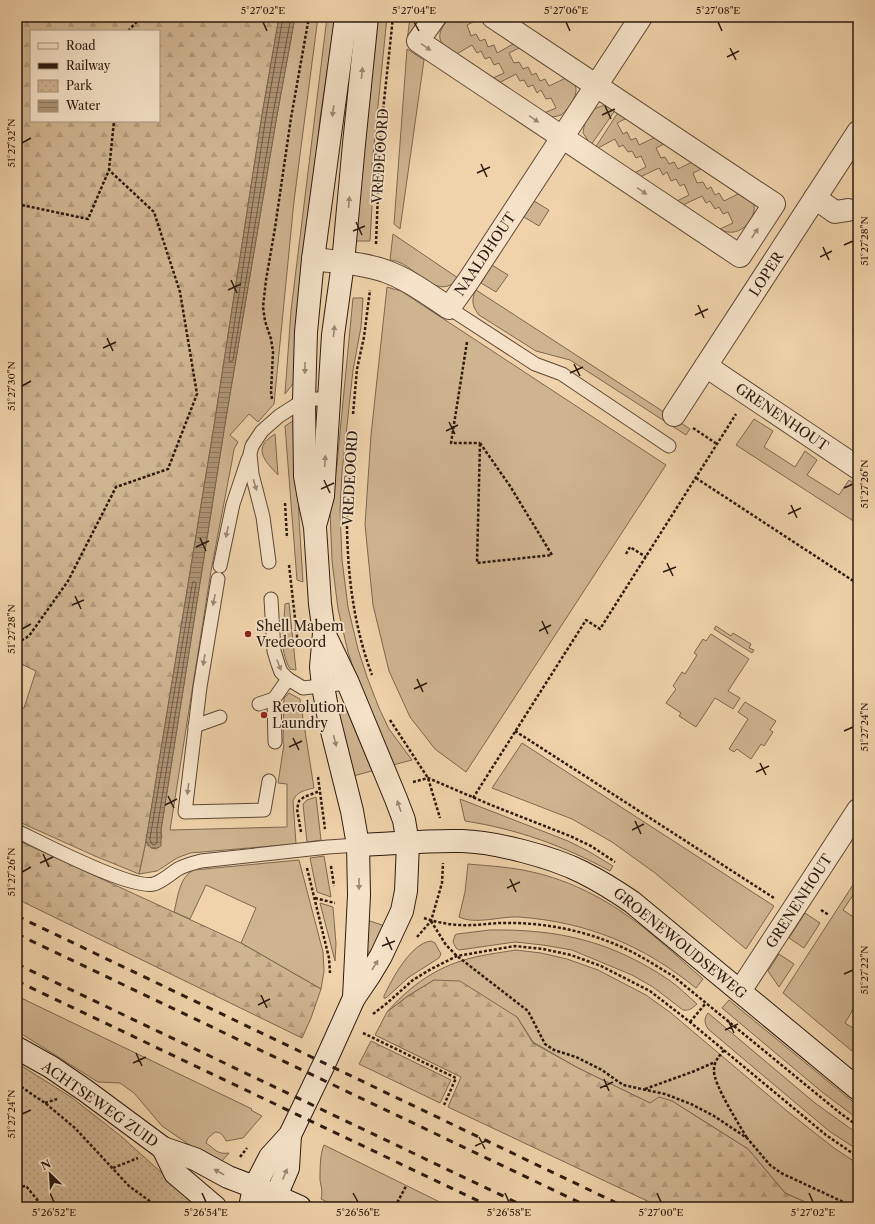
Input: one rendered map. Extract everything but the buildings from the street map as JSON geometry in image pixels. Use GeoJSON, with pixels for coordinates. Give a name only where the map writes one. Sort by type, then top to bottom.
{"type":"FeatureCollection","features":[{"type":"Feature","properties":{"kind":"street","name":"VREDEOORD"},"geometry":{"type":"LineString","coordinates":[[346,17],[313,259],[306,332],[304,400],[305,476],[308,499],[315,527],[320,604],[324,633],[321,667],[323,686],[329,719],[352,811],[358,845],[359,896],[354,998]]}},
{"type":"Feature","properties":{"kind":"street","name":"VREDEOORD"},"geometry":{"type":"LineString","coordinates":[[315,527],[323,496],[333,336],[343,263],[367,17]]}},
{"type":"Feature","properties":{"kind":"street"},"geometry":{"type":"LineString","coordinates":[[435,17],[418,41],[740,256],[765,275]]}},
{"type":"Feature","properties":{"kind":"street"},"geometry":{"type":"LineString","coordinates":[[493,17],[800,221]]}},
{"type":"Feature","properties":{"kind":"street","name":"NAALDHOUT"},"geometry":{"type":"LineString","coordinates":[[313,259],[384,270],[406,280],[449,308],[563,138],[641,17]]}},
{"type":"Feature","properties":{"kind":"street","name":"LOPER"},"geometry":{"type":"LineString","coordinates":[[674,415],[857,135]]}},
{"type":"Feature","properties":{"kind":"street"},"geometry":{"type":"LineString","coordinates":[[815,198],[835,212],[855,208]]}},
{"type":"Feature","properties":{"kind":"street"},"geometry":{"type":"LineString","coordinates":[[740,256],[774,204]]}},
{"type":"Feature","properties":{"kind":"street","name":"GRENENHOUT"},"geometry":{"type":"LineString","coordinates":[[706,366],[858,468]]}},
{"type":"Feature","properties":{"kind":"street","name":"VREDEOORD"},"geometry":{"type":"LineString","coordinates":[[324,633],[348,683],[396,799],[404,820],[408,844],[406,891],[402,911],[381,956],[354,998]]}},
{"type":"Feature","properties":{"kind":"street","name":"GRENENHOUT"},"geometry":{"type":"LineString","coordinates":[[740,991],[858,810]]}},
{"type":"Feature","properties":{"kind":"street","name":"GROENEWOUDSEWEG"},"geometry":{"type":"LineString","coordinates":[[358,845],[463,841],[516,850],[554,861],[581,872],[605,884],[632,902],[858,1089]]}},
{"type":"Feature","properties":{"kind":"street"},"geometry":{"type":"LineString","coordinates":[[252,1197],[270,1157],[290,1135],[354,998]]}},
{"type":"Feature","properties":{"kind":"street","name":"ACHTSEWEG ZUID"},"geometry":{"type":"LineString","coordinates":[[17,1048],[51,1067],[86,1090],[163,1148],[195,1160],[228,1177],[252,1197],[270,1202],[300,1207]]}},
{"type":"Feature","properties":{"kind":"street"},"geometry":{"type":"LineString","coordinates":[[270,1202],[288,1168],[290,1135]]}},
{"type":"Feature","properties":{"kind":"street","name":"ACHTSEWEG ZUID"},"geometry":{"type":"LineString","coordinates":[[163,1148],[175,1173],[215,1207]]}},
{"type":"Feature","properties":{"kind":"lane"},"geometry":{"type":"LineString","coordinates":[[449,308],[535,364],[562,374],[669,446]]}},
{"type":"Feature","properties":{"kind":"lane"},"geometry":{"type":"LineString","coordinates":[[269,781],[264,810],[186,812],[201,680],[219,573],[233,504],[250,454],[262,431],[279,416],[304,400],[330,398]]}},
{"type":"Feature","properties":{"kind":"lane"},"geometry":{"type":"LineString","coordinates":[[250,454],[252,474],[263,517],[270,562]]}},
{"type":"Feature","properties":{"kind":"lane"},"geometry":{"type":"LineString","coordinates":[[271,599],[274,651],[281,672],[288,679],[303,688],[348,683]]}},
{"type":"Feature","properties":{"kind":"lane"},"geometry":{"type":"LineString","coordinates":[[275,742],[274,699],[288,679]]}},
{"type":"Feature","properties":{"kind":"lane"},"geometry":{"type":"LineString","coordinates":[[259,704],[274,699]]}},
{"type":"Feature","properties":{"kind":"lane"},"geometry":{"type":"LineString","coordinates":[[196,726],[220,717]]}},
{"type":"Feature","properties":{"kind":"lane"},"geometry":{"type":"LineString","coordinates":[[17,831],[110,874],[138,884],[147,885],[155,883],[186,865],[201,861],[358,845]]}},
{"type":"Feature","properties":{"kind":"path"},"geometry":{"type":"LineString","coordinates":[[129,30],[141,17]]}},
{"type":"Feature","properties":{"kind":"path"},"geometry":{"type":"LineString","coordinates":[[279,416],[272,397],[272,345],[263,307],[290,118],[309,17]]}},
{"type":"Feature","properties":{"kind":"path","name":"VREDEOORD"},"geometry":{"type":"LineString","coordinates":[[353,419],[357,370],[364,337],[376,245],[380,139],[393,17]]}},
{"type":"Feature","properties":{"kind":"path"},"geometry":{"type":"LineString","coordinates":[[17,204],[88,219],[109,170],[114,122]]}},
{"type":"Feature","properties":{"kind":"path"},"geometry":{"type":"LineString","coordinates":[[17,643],[29,636],[68,581],[116,488],[168,469],[197,394],[180,292],[154,212],[109,170]]}},
{"type":"Feature","properties":{"kind":"path"},"geometry":{"type":"LineString","coordinates":[[476,326],[467,339],[451,444],[480,443]]}},
{"type":"Feature","properties":{"kind":"path"},"geometry":{"type":"LineString","coordinates":[[473,798],[586,620],[600,629],[749,394]]}},
{"type":"Feature","properties":{"kind":"path"},"geometry":{"type":"LineString","coordinates":[[674,415],[717,444]]}},
{"type":"Feature","properties":{"kind":"path"},"geometry":{"type":"LineString","coordinates":[[480,443],[510,486],[552,555],[477,563],[480,443]]}},
{"type":"Feature","properties":{"kind":"path"},"geometry":{"type":"LineString","coordinates":[[696,478],[858,584]]}},
{"type":"Feature","properties":{"kind":"path","name":"VREDEOORD"},"geometry":{"type":"LineString","coordinates":[[347,494],[346,540],[352,598],[360,637],[374,679]]}},
{"type":"Feature","properties":{"kind":"path"},"geometry":{"type":"LineString","coordinates":[[626,554],[630,547],[646,557]]}},
{"type":"Feature","properties":{"kind":"path"},"geometry":{"type":"LineString","coordinates":[[389,718],[428,778],[439,814],[444,841],[442,884],[431,921],[446,945],[457,956],[528,1011],[545,1044],[554,1050],[564,1054],[576,1056],[602,1070],[623,1085],[666,1094],[691,1104],[714,1116],[748,1138]]}},
{"type":"Feature","properties":{"kind":"path"},"geometry":{"type":"LineString","coordinates":[[515,731],[793,911]]}},
{"type":"Feature","properties":{"kind":"path"},"geometry":{"type":"LineString","coordinates":[[320,791],[304,797],[299,801],[297,809],[303,851],[329,958],[331,978]]}},
{"type":"Feature","properties":{"kind":"path"},"geometry":{"type":"LineString","coordinates":[[314,898],[335,904]]}},
{"type":"Feature","properties":{"kind":"path"},"geometry":{"type":"LineString","coordinates":[[431,921],[471,926],[502,923],[545,925],[608,941],[645,959],[673,976],[840,1113],[858,1126]]}},
{"type":"Feature","properties":{"kind":"path"},"geometry":{"type":"LineString","coordinates":[[367,1018],[386,1004],[413,980],[457,956],[515,946],[543,949],[571,955],[601,966],[650,991],[690,1022],[826,1135],[858,1157]]}},
{"type":"Feature","properties":{"kind":"path"},"geometry":{"type":"LineString","coordinates":[[690,1022],[706,1004]]}},
{"type":"Feature","properties":{"kind":"path"},"geometry":{"type":"LineString","coordinates":[[361,1032],[456,1078],[444,1105]]}},
{"type":"Feature","properties":{"kind":"path"},"geometry":{"type":"LineString","coordinates":[[724,1050],[715,1062],[713,1071],[718,1086],[748,1138],[770,1165],[781,1173],[854,1207]]}},
{"type":"Feature","properties":{"kind":"path"},"geometry":{"type":"LineString","coordinates":[[645,1090],[715,1062]]}},
{"type":"Feature","properties":{"kind":"path"},"geometry":{"type":"LineString","coordinates":[[17,1084],[44,1102],[75,1128],[129,1186],[158,1207]]}},
{"type":"Feature","properties":{"kind":"path"},"geometry":{"type":"LineString","coordinates":[[17,1187],[26,1186],[43,1207]]}},
{"type":"Feature","properties":{"kind":"path"},"geometry":{"type":"LineString","coordinates":[[395,1207],[406,1186]]}},
{"type":"Feature","properties":{"kind":"green space"},"geometry":{"type":"Polygon","coordinates":[[[17,17],[279,17],[262,115],[214,426],[146,841],[139,874],[17,821],[17,705],[24,708],[36,671],[17,662],[17,17]]]}},
{"type":"Feature","properties":{"kind":"green space"},"geometry":{"type":"Polygon","coordinates":[[[295,17],[318,17],[294,201],[274,404],[258,422],[249,414],[230,435],[238,442],[234,449],[211,571],[170,830],[287,827],[287,784],[278,783],[284,744],[284,698],[289,693],[300,699],[314,788],[299,793],[293,801],[296,844],[190,853],[177,858],[157,871],[139,874],[146,841],[148,846],[162,838],[161,830],[225,424],[295,17]]]}},
{"type":"Feature","properties":{"kind":"green space"},"geometry":{"type":"Polygon","coordinates":[[[327,17],[335,17],[320,119],[311,204],[298,377],[285,394],[291,311],[327,17]]]}},
{"type":"Feature","properties":{"kind":"green space"},"geometry":{"type":"Polygon","coordinates":[[[376,17],[387,17],[372,165],[370,241],[355,241],[376,17]]]}},
{"type":"Feature","properties":{"kind":"green space"},"geometry":{"type":"Polygon","coordinates":[[[410,17],[425,17],[407,41],[410,17]]]}},
{"type":"Feature","properties":{"kind":"green space"},"geometry":{"type":"Polygon","coordinates":[[[451,17],[476,17],[479,19],[467,25],[471,36],[476,34],[480,41],[485,39],[488,47],[494,45],[497,53],[515,43],[521,47],[509,53],[514,63],[519,62],[523,69],[528,67],[532,75],[536,73],[540,81],[545,79],[549,86],[568,77],[572,80],[575,84],[576,92],[568,108],[561,115],[554,117],[546,116],[544,113],[556,108],[551,98],[546,99],[541,90],[537,93],[533,85],[528,87],[524,80],[520,81],[516,74],[497,84],[491,79],[504,73],[499,63],[494,65],[490,57],[485,59],[481,51],[477,53],[472,45],[455,55],[449,51],[441,42],[440,33],[451,17]]]}},
{"type":"Feature","properties":{"kind":"green space"},"geometry":{"type":"Polygon","coordinates":[[[407,49],[424,60],[400,229],[394,224],[407,49]]]}},
{"type":"Feature","properties":{"kind":"green space"},"geometry":{"type":"Polygon","coordinates":[[[607,105],[616,109],[591,145],[583,133],[585,122],[593,111],[601,106],[607,105]]]}},
{"type":"Feature","properties":{"kind":"green space"},"geometry":{"type":"Polygon","coordinates":[[[619,111],[629,117],[617,123],[623,134],[627,132],[631,140],[636,138],[639,145],[658,136],[668,142],[656,148],[661,158],[665,157],[669,164],[674,162],[678,169],[696,160],[706,167],[693,173],[697,183],[703,182],[707,189],[711,187],[715,195],[719,193],[724,201],[742,192],[750,198],[754,206],[754,212],[747,224],[742,229],[735,232],[728,232],[720,229],[733,223],[728,212],[723,214],[719,207],[715,209],[710,201],[706,203],[702,196],[683,205],[677,201],[689,195],[684,184],[680,186],[676,179],[671,181],[667,172],[663,175],[659,168],[640,177],[634,173],[646,167],[641,156],[636,158],[632,151],[628,152],[623,145],[619,147],[615,139],[596,149],[595,148],[619,111]]]}},
{"type":"Feature","properties":{"kind":"green space"},"geometry":{"type":"Polygon","coordinates":[[[534,201],[549,210],[539,226],[524,217],[534,201]]]}},
{"type":"Feature","properties":{"kind":"green space"},"geometry":{"type":"Polygon","coordinates":[[[393,234],[458,278],[450,285],[442,287],[425,280],[399,262],[390,260],[393,234]]]}},
{"type":"Feature","properties":{"kind":"green space"},"geometry":{"type":"Polygon","coordinates":[[[492,265],[508,275],[496,292],[481,283],[492,265]]]}},
{"type":"Feature","properties":{"kind":"green space"},"geometry":{"type":"Polygon","coordinates":[[[387,287],[401,291],[666,465],[466,772],[435,749],[410,717],[389,671],[373,605],[365,525],[371,435],[387,287]]]}},
{"type":"Feature","properties":{"kind":"green space"},"geometry":{"type":"Polygon","coordinates":[[[476,290],[690,429],[686,435],[570,360],[536,351],[479,315],[473,303],[473,297],[476,290]]]}},
{"type":"Feature","properties":{"kind":"green space"},"geometry":{"type":"Polygon","coordinates":[[[353,298],[363,298],[361,327],[353,370],[342,472],[340,509],[342,560],[348,607],[358,649],[367,677],[389,729],[412,760],[393,765],[357,680],[348,652],[338,609],[332,561],[330,510],[337,464],[353,298]]]}},
{"type":"Feature","properties":{"kind":"green space"},"geometry":{"type":"Polygon","coordinates":[[[296,419],[299,518],[303,582],[297,580],[285,426],[296,419]]]}},
{"type":"Feature","properties":{"kind":"green space"},"geometry":{"type":"Polygon","coordinates":[[[754,419],[773,431],[764,447],[795,467],[805,451],[817,460],[807,475],[839,495],[849,480],[858,486],[858,499],[854,506],[858,508],[858,524],[736,445],[754,419]]]}},
{"type":"Feature","properties":{"kind":"green space"},"geometry":{"type":"Polygon","coordinates":[[[275,434],[278,475],[268,464],[262,449],[268,439],[275,434]]]}},
{"type":"Feature","properties":{"kind":"green space"},"geometry":{"type":"Polygon","coordinates":[[[289,603],[296,670],[290,669],[286,661],[283,645],[285,604],[289,603]]]}},
{"type":"Feature","properties":{"kind":"green space"},"geometry":{"type":"Polygon","coordinates":[[[716,626],[731,636],[733,633],[751,644],[749,648],[754,650],[752,653],[714,629],[716,626]]]}},
{"type":"Feature","properties":{"kind":"green space"},"geometry":{"type":"Polygon","coordinates":[[[711,634],[749,659],[728,691],[740,698],[733,709],[715,698],[696,727],[679,716],[681,713],[666,703],[676,689],[673,686],[682,672],[685,674],[697,655],[694,653],[703,639],[706,641],[711,634]]]}},
{"type":"Feature","properties":{"kind":"green space"},"geometry":{"type":"Polygon","coordinates":[[[745,702],[776,721],[770,730],[773,732],[764,746],[761,744],[751,759],[737,749],[734,752],[729,749],[748,719],[738,712],[745,702]]]}},
{"type":"Feature","properties":{"kind":"green space"},"geometry":{"type":"Polygon","coordinates":[[[347,711],[372,771],[353,776],[338,714],[347,711]]]}},
{"type":"Feature","properties":{"kind":"green space"},"geometry":{"type":"Polygon","coordinates":[[[522,743],[774,906],[746,949],[655,873],[612,842],[572,819],[492,788],[522,743]]]}},
{"type":"Feature","properties":{"kind":"green space"},"geometry":{"type":"Polygon","coordinates":[[[316,797],[321,840],[307,842],[303,804],[307,800],[316,797]]]}},
{"type":"Feature","properties":{"kind":"green space"},"geometry":{"type":"Polygon","coordinates":[[[460,799],[568,841],[613,866],[610,871],[558,846],[522,834],[484,824],[465,821],[460,799]]]}},
{"type":"Feature","properties":{"kind":"green space"},"geometry":{"type":"Polygon","coordinates":[[[17,840],[241,943],[321,989],[302,1038],[17,899],[17,840]]]}},
{"type":"Feature","properties":{"kind":"green space"},"geometry":{"type":"Polygon","coordinates":[[[324,856],[331,897],[317,892],[310,858],[324,856]]]}},
{"type":"Feature","properties":{"kind":"green space"},"geometry":{"type":"Polygon","coordinates":[[[299,860],[323,952],[324,971],[321,989],[241,943],[256,908],[206,885],[190,919],[174,912],[182,882],[189,873],[194,870],[299,860]]]}},
{"type":"Feature","properties":{"kind":"green space"},"geometry":{"type":"Polygon","coordinates":[[[468,864],[532,872],[560,880],[587,891],[636,922],[662,942],[703,979],[696,988],[656,959],[635,948],[591,930],[568,924],[519,917],[473,920],[459,917],[465,892],[468,864]]]}},
{"type":"Feature","properties":{"kind":"green space"},"geometry":{"type":"Polygon","coordinates":[[[858,877],[858,888],[843,910],[858,920],[858,998],[845,1023],[858,1031],[858,1041],[852,1051],[783,993],[858,877]]]}},
{"type":"Feature","properties":{"kind":"green space"},"geometry":{"type":"Polygon","coordinates":[[[320,903],[333,907],[336,944],[335,961],[320,903]]]}},
{"type":"Feature","properties":{"kind":"green space"},"geometry":{"type":"Polygon","coordinates":[[[805,913],[820,923],[804,948],[789,938],[805,913]]]}},
{"type":"Feature","properties":{"kind":"green space"},"geometry":{"type":"Polygon","coordinates":[[[367,920],[385,926],[372,953],[365,951],[367,920]]]}},
{"type":"Feature","properties":{"kind":"green space"},"geometry":{"type":"Polygon","coordinates":[[[490,930],[515,930],[562,935],[605,947],[626,956],[669,980],[697,1004],[689,1010],[683,1010],[653,987],[632,975],[572,950],[515,942],[459,950],[453,942],[455,935],[457,934],[490,930]]]}},
{"type":"Feature","properties":{"kind":"green space"},"geometry":{"type":"Polygon","coordinates":[[[431,941],[435,943],[441,954],[439,958],[409,977],[386,998],[384,998],[387,989],[409,955],[416,948],[431,941]]]}},
{"type":"Feature","properties":{"kind":"green space"},"geometry":{"type":"Polygon","coordinates":[[[516,950],[541,953],[567,959],[598,970],[646,995],[671,1013],[787,1111],[834,1148],[858,1164],[858,1207],[816,1207],[785,1193],[748,1149],[672,1101],[650,1103],[578,1068],[533,1042],[517,1017],[434,980],[408,996],[387,1012],[421,981],[450,965],[488,954],[516,950]]]}},
{"type":"Feature","properties":{"kind":"green space"},"geometry":{"type":"Polygon","coordinates":[[[779,954],[794,964],[779,987],[768,971],[779,954]]]}},
{"type":"Feature","properties":{"kind":"green space"},"geometry":{"type":"Polygon","coordinates":[[[434,980],[460,981],[517,1017],[533,1043],[578,1068],[650,1103],[659,1097],[672,1101],[748,1149],[785,1193],[816,1207],[660,1207],[448,1107],[461,1077],[375,1035],[387,1012],[408,996],[434,980]]]}},
{"type":"Feature","properties":{"kind":"green space"},"geometry":{"type":"Polygon","coordinates":[[[17,996],[252,1109],[251,1110],[262,1116],[243,1138],[226,1141],[222,1135],[215,1132],[208,1138],[206,1143],[216,1151],[221,1153],[229,1153],[222,1161],[204,1155],[162,1126],[134,1093],[120,1083],[98,1082],[17,1031],[17,996]]]}},
{"type":"Feature","properties":{"kind":"green space"},"geometry":{"type":"Polygon","coordinates":[[[729,1000],[858,1106],[858,1119],[822,1092],[722,1008],[729,1000]]]}},
{"type":"Feature","properties":{"kind":"green space"},"geometry":{"type":"Polygon","coordinates":[[[708,1013],[815,1103],[858,1134],[858,1150],[829,1131],[708,1029],[705,1021],[708,1013]]]}},
{"type":"Feature","properties":{"kind":"green space"},"geometry":{"type":"Polygon","coordinates":[[[371,1041],[451,1080],[440,1103],[359,1064],[371,1041]]]}},
{"type":"Feature","properties":{"kind":"green space"},"geometry":{"type":"Polygon","coordinates":[[[17,1063],[71,1097],[122,1137],[198,1207],[17,1207],[17,1063]]]}},
{"type":"Feature","properties":{"kind":"green space"},"geometry":{"type":"Polygon","coordinates":[[[324,1145],[450,1207],[338,1207],[321,1199],[322,1192],[320,1167],[324,1145]]]}},
{"type":"Feature","properties":{"kind":"water"},"geometry":{"type":"Polygon","coordinates":[[[279,17],[295,17],[225,424],[161,830],[161,846],[156,849],[151,848],[146,841],[279,17]]]}},
{"type":"Feature","properties":{"kind":"railway"},"geometry":{"type":"LineString","coordinates":[[17,916],[625,1207]]}},
{"type":"Feature","properties":{"kind":"railway"},"geometry":{"type":"LineString","coordinates":[[17,934],[589,1207]]}},
{"type":"Feature","properties":{"kind":"railway"},"geometry":{"type":"LineString","coordinates":[[17,964],[526,1207]]}},
{"type":"Feature","properties":{"kind":"railway"},"geometry":{"type":"LineString","coordinates":[[17,981],[491,1207]]}},
{"type":"Feature","properties":{"kind":"place","name":"Shell Mabem Vredeoord"},"geometry":{"type":"Point","coordinates":[248,634]}},
{"type":"Feature","properties":{"kind":"place","name":"Revolution Laundry"},"geometry":{"type":"Point","coordinates":[264,715]}}]}
